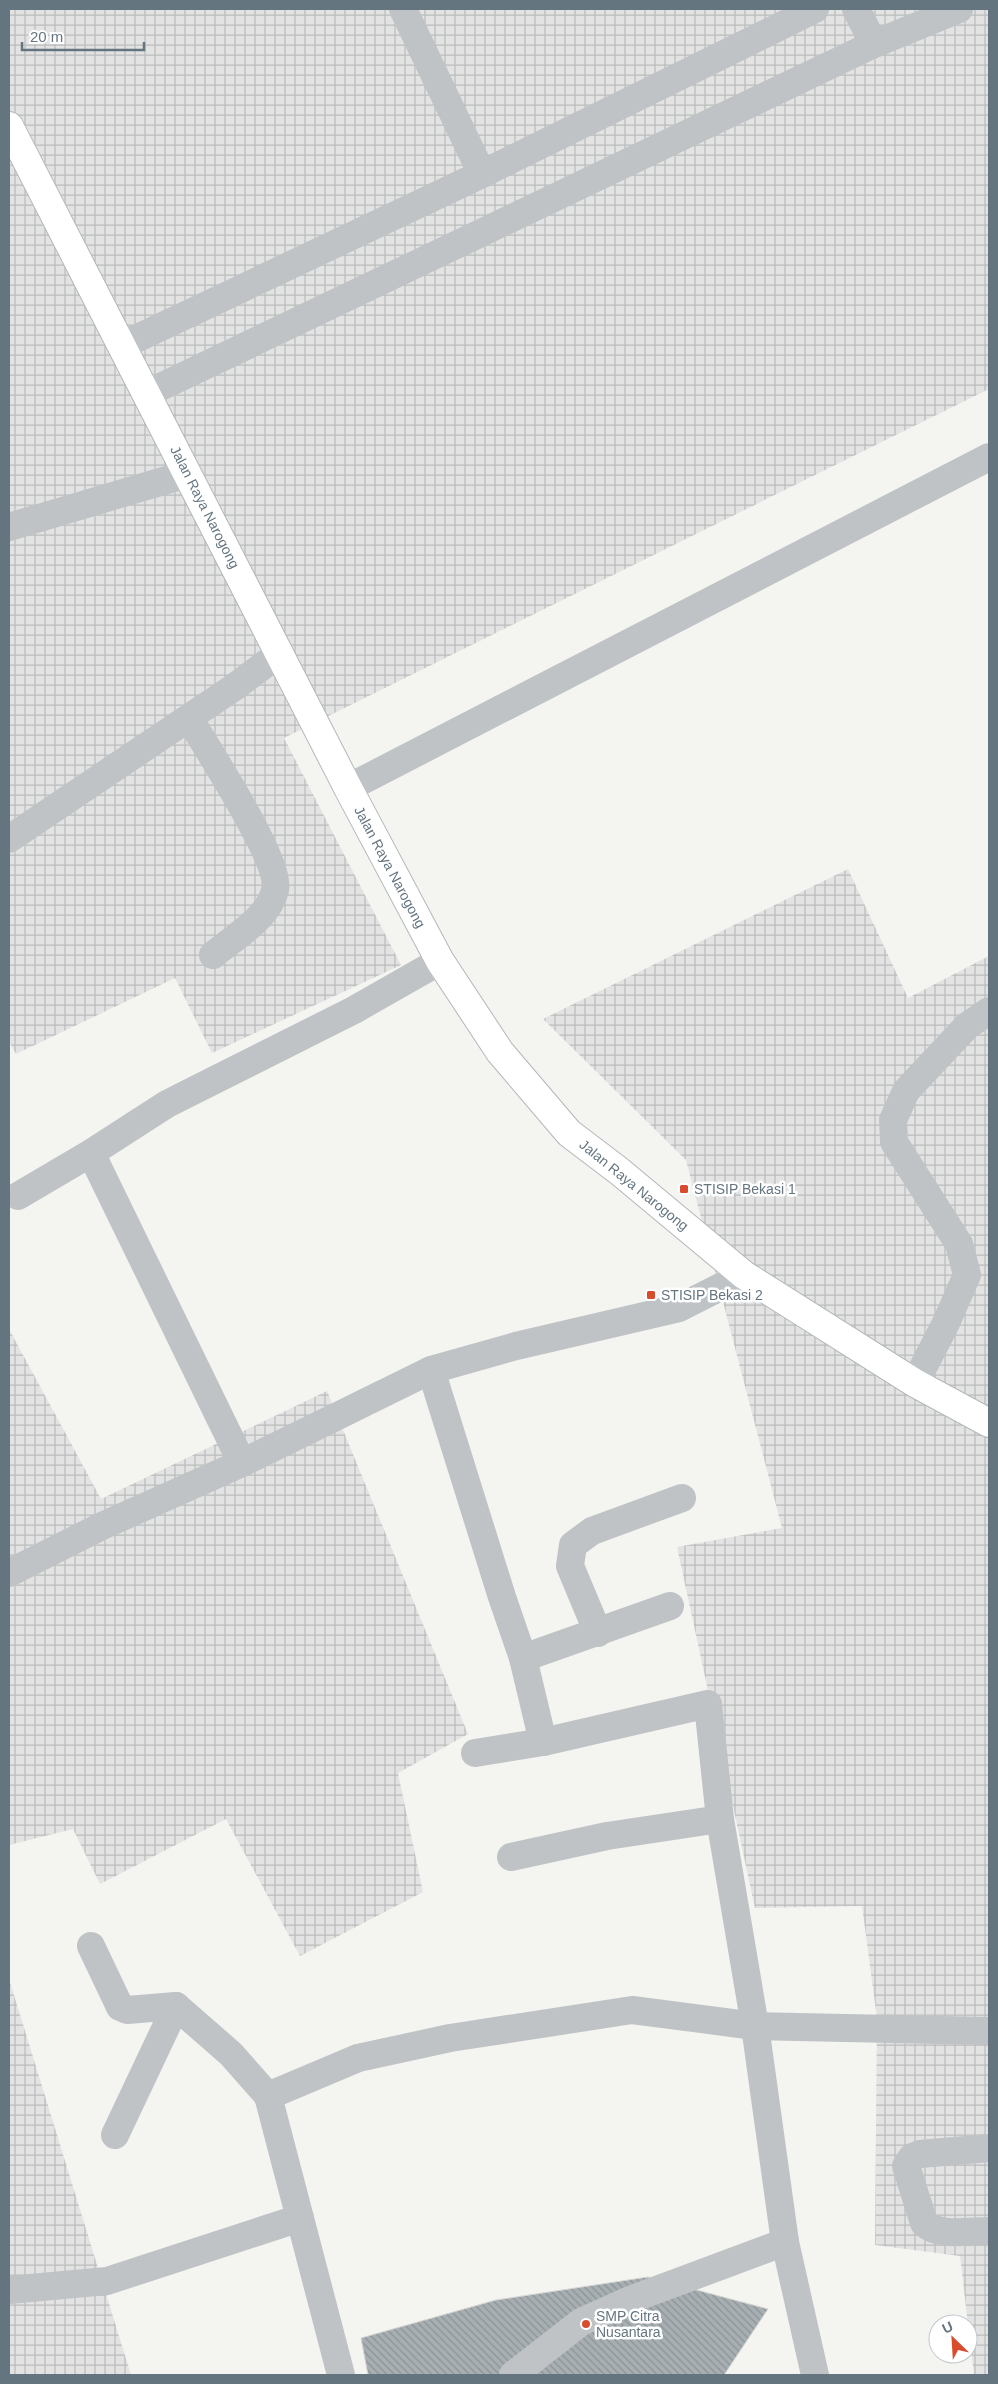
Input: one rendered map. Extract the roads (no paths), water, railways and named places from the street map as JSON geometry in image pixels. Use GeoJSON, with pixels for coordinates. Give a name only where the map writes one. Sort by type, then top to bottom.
{"type":"FeatureCollection","features":[{"type":"Feature","properties":{"kind":"main road","name":"Jalan Raya Narogong"},"geometry":{"type":"LineString","coordinates":[[9,126],[123,345],[146,394],[348,788],[440,961],[500,1052],[568,1133],[619,1171],[744,1275],[915,1383],[989,1423]]}},
{"type":"Feature","properties":{"kind":"street"},"geometry":{"type":"LineString","coordinates":[[403,9],[482,174]]}},
{"type":"Feature","properties":{"kind":"street"},"geometry":{"type":"LineString","coordinates":[[123,345],[482,174],[815,9]]}},
{"type":"Feature","properties":{"kind":"street"},"geometry":{"type":"LineString","coordinates":[[856,9],[874,44]]}},
{"type":"Feature","properties":{"kind":"street"},"geometry":{"type":"LineString","coordinates":[[146,394],[874,44],[959,9]]}},
{"type":"Feature","properties":{"kind":"street"},"geometry":{"type":"LineString","coordinates":[[348,788],[989,457]]}},
{"type":"Feature","properties":{"kind":"street"},"geometry":{"type":"LineString","coordinates":[[9,527],[187,474]]}},
{"type":"Feature","properties":{"kind":"street"},"geometry":{"type":"LineString","coordinates":[[9,839],[189,718],[280,653]]}},
{"type":"Feature","properties":{"kind":"street"},"geometry":{"type":"LineString","coordinates":[[189,718],[255,827],[274,876],[276,889],[270,903],[258,917],[213,955]]}},
{"type":"Feature","properties":{"kind":"street"},"geometry":{"type":"LineString","coordinates":[[18,1196],[91,1153],[167,1104],[354,1010],[440,961]]}},
{"type":"Feature","properties":{"kind":"street"},"geometry":{"type":"LineString","coordinates":[[915,1383],[946,1323],[967,1275],[959,1244],[894,1142],[893,1120],[906,1091],[967,1026],[989,1011]]}},
{"type":"Feature","properties":{"kind":"street"},"geometry":{"type":"LineString","coordinates":[[91,1153],[242,1463]]}},
{"type":"Feature","properties":{"kind":"street"},"geometry":{"type":"LineString","coordinates":[[9,1573],[102,1526],[242,1463],[431,1370],[516,1346],[679,1308],[744,1275]]}},
{"type":"Feature","properties":{"kind":"street"},"geometry":{"type":"LineString","coordinates":[[431,1370],[502,1597],[524,1658],[543,1742]]}},
{"type":"Feature","properties":{"kind":"street"},"geometry":{"type":"LineString","coordinates":[[598,1633],[570,1566],[573,1545],[592,1531],[682,1498]]}},
{"type":"Feature","properties":{"kind":"street"},"geometry":{"type":"LineString","coordinates":[[524,1658],[670,1606]]}},
{"type":"Feature","properties":{"kind":"street"},"geometry":{"type":"LineString","coordinates":[[474,1753],[543,1742],[708,1704],[720,1819],[755,2026],[784,2242],[814,2375]]}},
{"type":"Feature","properties":{"kind":"street"},"geometry":{"type":"LineString","coordinates":[[511,1857],[607,1836],[720,1819]]}},
{"type":"Feature","properties":{"kind":"street"},"geometry":{"type":"LineString","coordinates":[[92,1946],[120,2007],[127,2010],[176,2006],[230,2054],[268,2096],[341,2375]]}},
{"type":"Feature","properties":{"kind":"street"},"geometry":{"type":"LineString","coordinates":[[115,2134],[176,2006]]}},
{"type":"Feature","properties":{"kind":"street"},"geometry":{"type":"LineString","coordinates":[[268,2096],[358,2058],[450,2038],[632,2010],[755,2026],[989,2031]]}},
{"type":"Feature","properties":{"kind":"street"},"geometry":{"type":"LineString","coordinates":[[989,2148],[920,2154],[912,2157],[906,2166],[924,2223],[929,2228],[939,2231],[989,2231]]}},
{"type":"Feature","properties":{"kind":"street"},"geometry":{"type":"LineString","coordinates":[[9,2290],[107,2281],[300,2218]]}},
{"type":"Feature","properties":{"kind":"street"},"geometry":{"type":"LineString","coordinates":[[513,2375],[581,2322],[632,2299],[784,2242]]}},
{"type":"Feature","properties":{"kind":"place","name":"STISIP Bekasi 1"},"geometry":{"type":"Point","coordinates":[684,1189]}},
{"type":"Feature","properties":{"kind":"place","name":"STISIP Bekasi 2"},"geometry":{"type":"Point","coordinates":[651,1295]}},
{"type":"Feature","properties":{"kind":"place","name":"SMP Citra Nusantara"},"geometry":{"type":"Point","coordinates":[586,2324]}}]}
